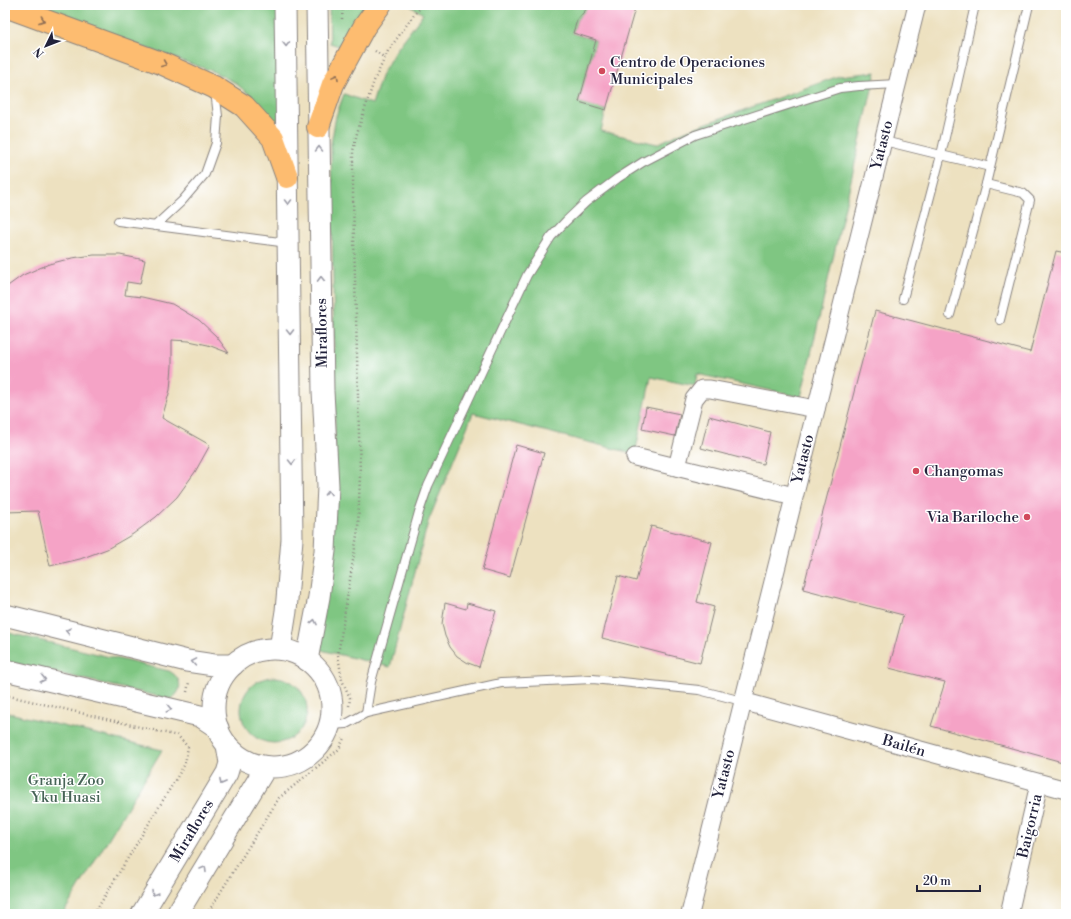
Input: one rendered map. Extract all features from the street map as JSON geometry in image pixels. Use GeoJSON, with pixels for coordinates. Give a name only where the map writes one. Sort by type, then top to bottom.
{"type":"FeatureCollection","features":[{"type":"Feature","properties":{"kind":"main road"},"geometry":{"type":"LineString","coordinates":[[318,127],[333,84],[364,27],[380,5]]}},
{"type":"Feature","properties":{"kind":"main road"},"geometry":{"type":"LineString","coordinates":[[5,6],[162,63],[214,87],[244,106],[273,138],[288,177]]}},
{"type":"Feature","properties":{"kind":"street"},"geometry":{"type":"LineString","coordinates":[[280,649],[286,611],[292,539],[293,486],[288,243],[286,5]]}},
{"type":"Feature","properties":{"kind":"street","name":"Miraflores"},"geometry":{"type":"LineString","coordinates":[[307,660],[319,597],[325,551],[328,486],[323,391],[317,5]]}},
{"type":"Feature","properties":{"kind":"street","name":"Yatasto"},"geometry":{"type":"LineString","coordinates":[[690,914],[917,5]]}},
{"type":"Feature","properties":{"kind":"street"},"geometry":{"type":"LineString","coordinates":[[677,468],[694,399],[702,389],[710,389],[816,409]]}},
{"type":"Feature","properties":{"kind":"street"},"geometry":{"type":"LineString","coordinates":[[635,457],[794,496]]}},
{"type":"Feature","properties":{"kind":"street"},"geometry":{"type":"LineString","coordinates":[[5,615],[187,661],[214,665],[233,665]]}},
{"type":"Feature","properties":{"kind":"street","name":"Miraflores"},"geometry":{"type":"LineString","coordinates":[[142,914],[226,773],[230,763],[222,736],[214,708],[217,688],[223,674],[242,657],[260,650],[280,649],[299,654],[315,666],[327,682],[332,701],[330,725],[324,740],[310,755],[297,762],[282,766],[266,767],[252,763],[238,756],[222,736]]}},
{"type":"Feature","properties":{"kind":"street"},"geometry":{"type":"LineString","coordinates":[[5,670],[200,716],[222,736]]}},
{"type":"Feature","properties":{"kind":"street","name":"Bailén"},"geometry":{"type":"LineString","coordinates":[[742,701],[1039,784],[1066,790]]}},
{"type":"Feature","properties":{"kind":"street","name":"Miraflores"},"geometry":{"type":"LineString","coordinates":[[177,914],[266,767]]}},
{"type":"Feature","properties":{"kind":"street","name":"Baigorria"},"geometry":{"type":"LineString","coordinates":[[1009,914],[1039,784]]}},
{"type":"Feature","properties":{"kind":"lane"},"geometry":{"type":"LineString","coordinates":[[903,299],[941,155],[975,5]]}},
{"type":"Feature","properties":{"kind":"lane"},"geometry":{"type":"LineString","coordinates":[[950,315],[986,184],[1029,5]]}},
{"type":"Feature","properties":{"kind":"lane"},"geometry":{"type":"LineString","coordinates":[[366,713],[371,682],[419,512],[428,486],[527,275],[551,237],[586,202],[618,178],[643,162],[695,135],[840,88],[897,84]]}},
{"type":"Feature","properties":{"kind":"lane"},"geometry":{"type":"LineString","coordinates":[[155,226],[182,201],[205,174],[216,143],[218,116],[214,87]]}},
{"type":"Feature","properties":{"kind":"lane"},"geometry":{"type":"LineString","coordinates":[[884,141],[990,167]]}},
{"type":"Feature","properties":{"kind":"lane"},"geometry":{"type":"LineString","coordinates":[[986,184],[1023,193],[1030,200],[1000,320]]}},
{"type":"Feature","properties":{"kind":"lane"},"geometry":{"type":"LineString","coordinates":[[118,221],[288,243]]}},
{"type":"Feature","properties":{"kind":"lane"},"geometry":{"type":"LineString","coordinates":[[330,725],[346,724],[366,713],[501,683],[592,679],[699,690],[742,701]]}},
{"type":"Feature","properties":{"kind":"path"},"geometry":{"type":"LineString","coordinates":[[5,695],[178,736],[188,747],[185,764],[94,914]]}},
{"type":"Feature","properties":{"kind":"green space"},"geometry":{"type":"Polygon","coordinates":[[[22,5],[279,5],[282,120],[271,120],[249,94],[234,82],[212,71],[22,5]]]}},
{"type":"Feature","properties":{"kind":"green space"},"geometry":{"type":"Polygon","coordinates":[[[329,5],[369,5],[342,47],[330,43],[329,5]]]}},
{"type":"Feature","properties":{"kind":"green space"},"geometry":{"type":"Polygon","coordinates":[[[409,5],[590,5],[577,20],[573,33],[596,40],[579,102],[606,110],[601,131],[657,144],[685,131],[839,76],[876,72],[801,397],[697,374],[695,386],[651,377],[635,454],[473,413],[428,522],[390,667],[317,649],[335,510],[331,144],[336,116],[344,94],[372,104],[382,74],[394,53],[423,14],[409,5]]]}},
{"type":"Feature","properties":{"kind":"green space"},"geometry":{"type":"Polygon","coordinates":[[[5,632],[169,671],[177,677],[180,685],[179,689],[170,699],[5,661],[5,632]]]}},
{"type":"Feature","properties":{"kind":"green space"},"geometry":{"type":"Polygon","coordinates":[[[274,677],[287,680],[297,687],[304,697],[307,710],[304,723],[297,733],[287,740],[274,743],[261,740],[251,733],[244,723],[241,710],[244,697],[251,687],[261,680],[274,677]]]}},
{"type":"Feature","properties":{"kind":"green space","name":"Granja Zoo Yku Huasi"},"geometry":{"type":"Polygon","coordinates":[[[5,712],[162,750],[63,914],[5,914],[5,712]]]}},
{"type":"Feature","properties":{"kind":"building","name":"Centro de Operaciones Municipales"},"geometry":{"type":"Polygon","coordinates":[[[590,5],[636,5],[606,110],[579,102],[596,40],[573,33],[577,20],[590,5]]]}},
{"type":"Feature","properties":{"kind":"building"},"geometry":{"type":"Polygon","coordinates":[[[1056,251],[1066,253],[1066,763],[931,726],[945,682],[889,668],[903,615],[803,589],[875,311],[1030,352],[1056,251]]]}},
{"type":"Feature","properties":{"kind":"building"},"geometry":{"type":"Polygon","coordinates":[[[94,255],[120,255],[145,260],[140,284],[127,282],[125,295],[142,297],[172,304],[199,320],[216,336],[229,353],[208,345],[189,341],[172,340],[170,390],[162,418],[210,445],[195,472],[177,497],[156,517],[133,534],[107,549],[80,559],[50,566],[38,511],[5,512],[5,288],[23,275],[49,264],[72,258],[94,255]]]}},
{"type":"Feature","properties":{"kind":"building"},"geometry":{"type":"Polygon","coordinates":[[[646,407],[680,414],[675,436],[642,429],[646,407]]]}},
{"type":"Feature","properties":{"kind":"building"},"geometry":{"type":"Polygon","coordinates":[[[709,416],[770,432],[763,464],[701,448],[709,416]]]}},
{"type":"Feature","properties":{"kind":"building"},"geometry":{"type":"Polygon","coordinates":[[[516,445],[544,453],[510,578],[482,570],[516,445]]]}},
{"type":"Feature","properties":{"kind":"building"},"geometry":{"type":"Polygon","coordinates":[[[651,526],[712,542],[697,602],[714,607],[700,663],[602,638],[618,576],[636,581],[651,526]]]}},
{"type":"Feature","properties":{"kind":"building"},"geometry":{"type":"Polygon","coordinates":[[[445,603],[466,609],[467,603],[496,611],[479,667],[468,663],[457,656],[450,647],[442,624],[445,603]]]}},
{"type":"Feature","properties":{"kind":"place","name":"Centro de Operaciones Municipales"},"geometry":{"type":"Point","coordinates":[602,71]}},
{"type":"Feature","properties":{"kind":"place","name":"Changomas"},"geometry":{"type":"Point","coordinates":[916,471]}},
{"type":"Feature","properties":{"kind":"place","name":"Via Bariloche"},"geometry":{"type":"Point","coordinates":[1027,517]}}]}
